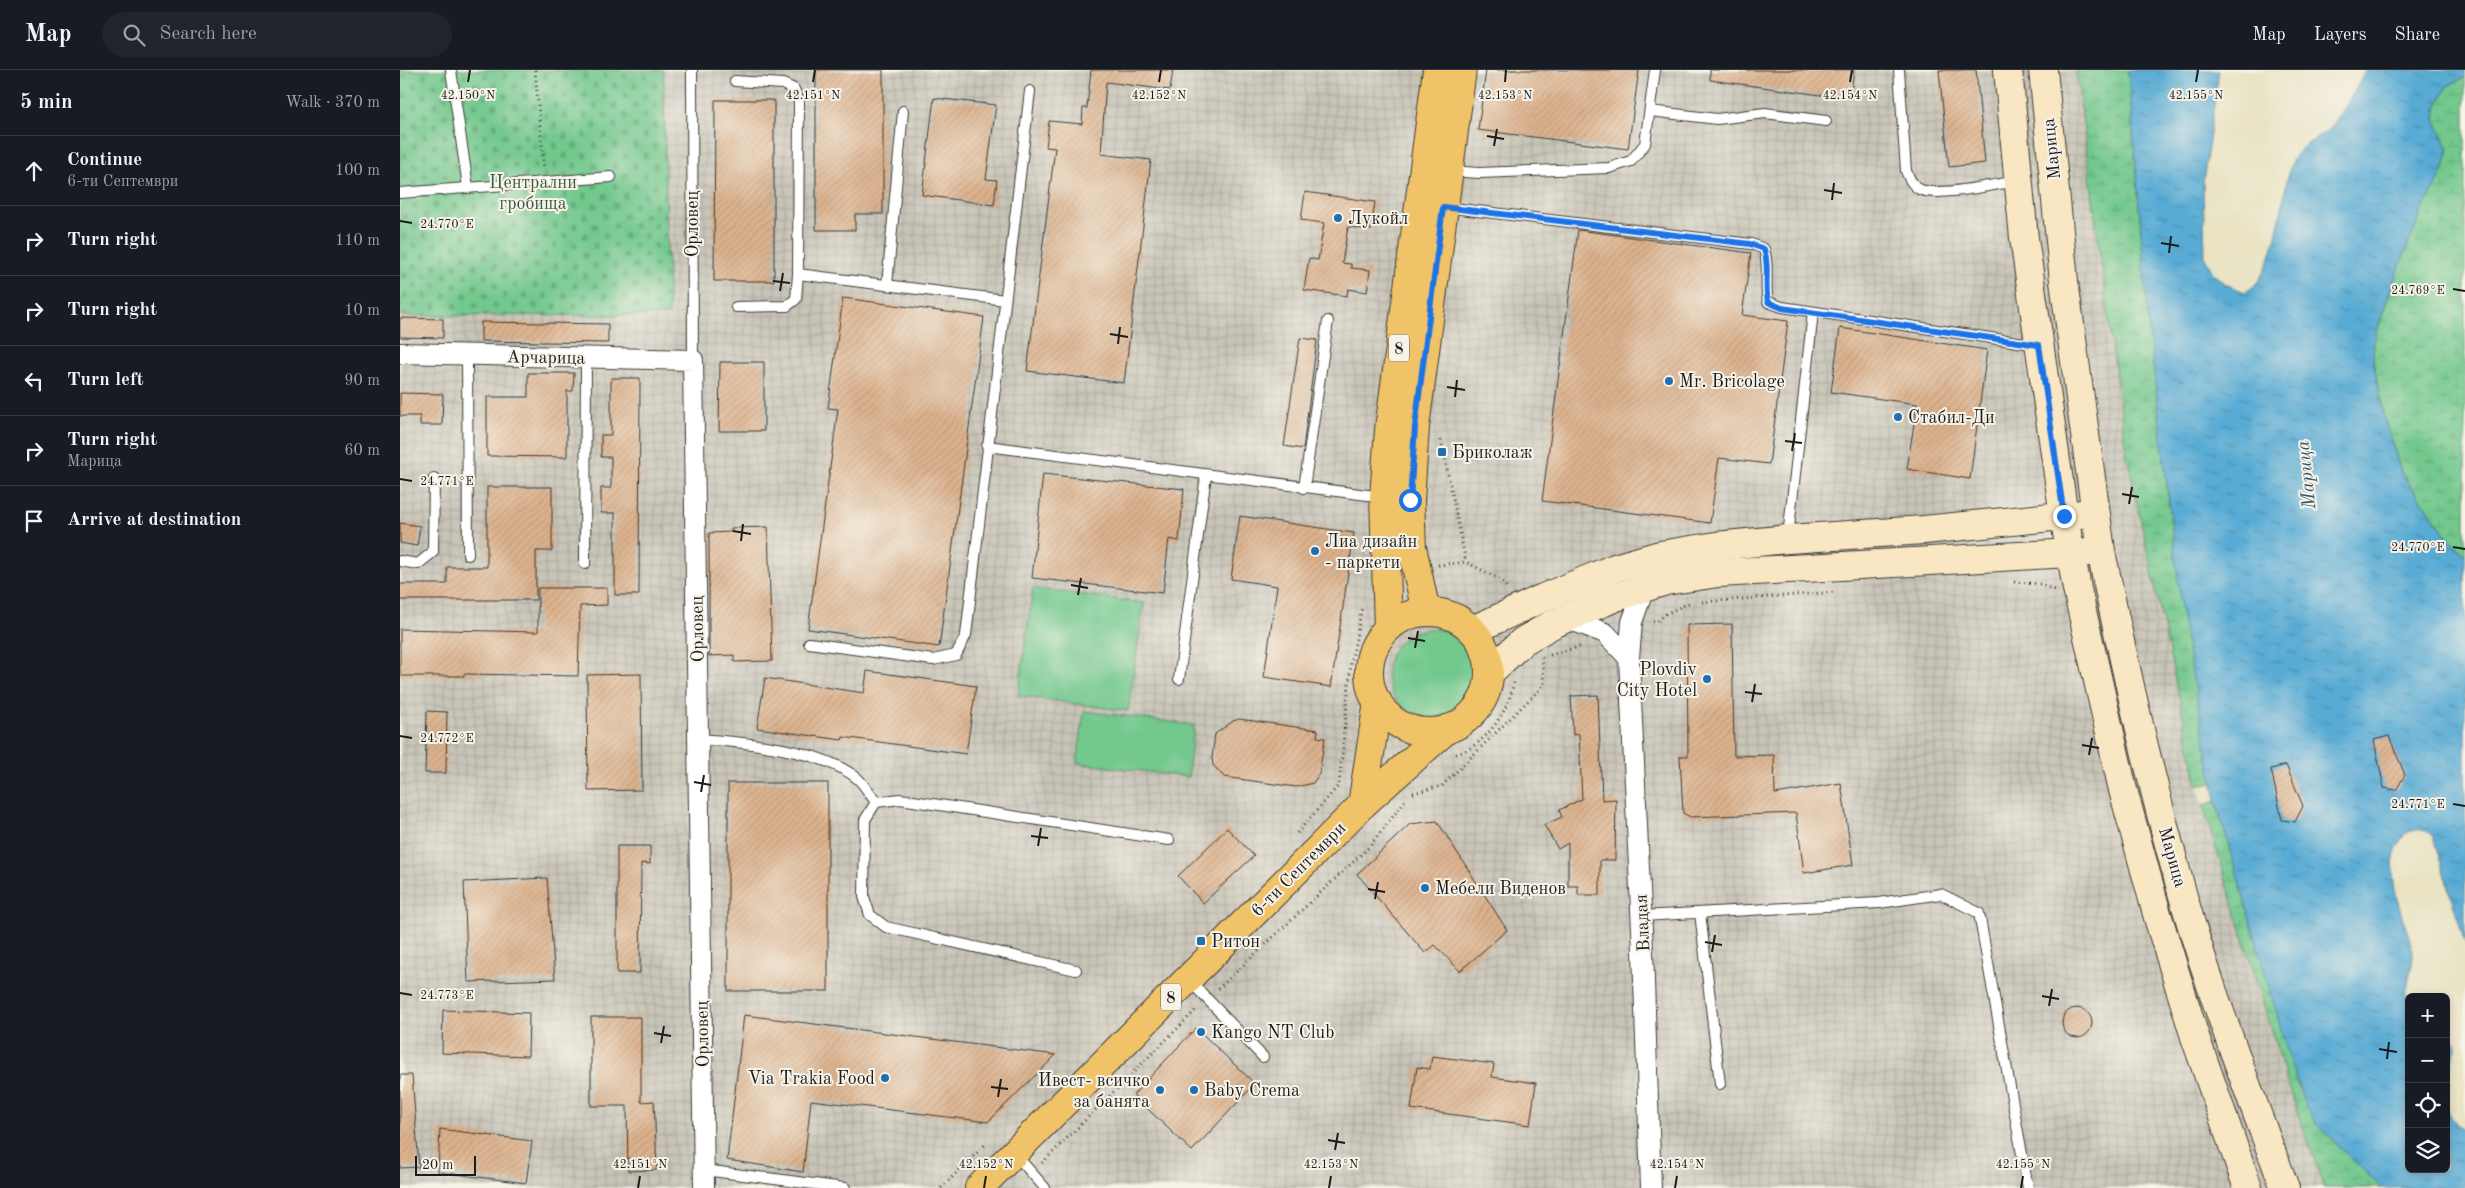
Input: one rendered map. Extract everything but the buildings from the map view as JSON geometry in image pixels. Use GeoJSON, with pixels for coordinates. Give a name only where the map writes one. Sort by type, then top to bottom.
{"type":"FeatureCollection","features":[{"type":"Feature","properties":{"kind":"main road","name":"8"},"geometry":{"type":"LineString","coordinates":[[1388,628],[1384,497],[1389,430],[1437,70]]}},
{"type":"Feature","properties":{"kind":"main road","name":"8"},"geometry":{"type":"LineString","coordinates":[[1426,612],[1412,547],[1410,500],[1415,427],[1462,70]]}},
{"type":"Feature","properties":{"kind":"main road","name":"8"},"geometry":{"type":"LineString","coordinates":[[1388,628],[1399,620],[1426,612],[1451,616],[1473,630],[1502,675],[1488,685],[1477,708],[1459,724],[1450,742]]}},
{"type":"Feature","properties":{"kind":"main road"},"geometry":{"type":"LineString","coordinates":[[1388,628],[1380,638],[1370,663],[1372,690],[1378,702],[1391,717],[1408,728],[1434,731],[1450,742]]}},
{"type":"Feature","properties":{"kind":"main road"},"geometry":{"type":"LineString","coordinates":[[1362,805],[1378,702]]}},
{"type":"Feature","properties":{"kind":"main road","name":"6-ти Септември"},"geometry":{"type":"LineString","coordinates":[[979,1188],[1362,805],[1450,742]]}},
{"type":"Feature","properties":{"kind":"street","name":"Марица"},"geometry":{"type":"LineString","coordinates":[[2008,70],[2018,181],[2039,345],[2064,516],[2077,589],[2123,790],[2157,914],[2195,1037],[2248,1188]]}},
{"type":"Feature","properties":{"kind":"street","name":"Марица"},"geometry":{"type":"LineString","coordinates":[[2043,70],[2064,280],[2101,550],[2151,781],[2186,905],[2226,1026],[2285,1188]]}},
{"type":"Feature","properties":{"kind":"street","name":"Арчарица"},"geometry":{"type":"LineString","coordinates":[[400,353],[693,360]]}},
{"type":"Feature","properties":{"kind":"street","name":"Орловец"},"geometry":{"type":"LineString","coordinates":[[693,360],[704,1179]]}},
{"type":"Feature","properties":{"kind":"street"},"geometry":{"type":"LineString","coordinates":[[1473,630],[1542,598],[1615,568],[1660,555],[1716,546],[1788,538],[1924,530],[2096,513]]}},
{"type":"Feature","properties":{"kind":"street"},"geometry":{"type":"LineString","coordinates":[[1502,675],[1523,641],[1566,618],[1616,597],[1666,581],[1718,573],[2101,550]]}},
{"type":"Feature","properties":{"kind":"street","name":"Владая"},"geometry":{"type":"LineString","coordinates":[[1644,588],[1632,622],[1629,658],[1642,916],[1651,1188]]}},
{"type":"Feature","properties":{"kind":"street"},"geometry":{"type":"LineString","coordinates":[[1566,618],[1605,633],[1629,658]]}},
{"type":"Feature","properties":{"kind":"lane"},"geometry":{"type":"LineString","coordinates":[[451,70],[468,187]]}},
{"type":"Feature","properties":{"kind":"lane","name":"Орловец"},"geometry":{"type":"LineString","coordinates":[[692,70],[693,360]]}},
{"type":"Feature","properties":{"kind":"lane"},"geometry":{"type":"LineString","coordinates":[[1448,170],[1479,173],[1609,168],[1631,161],[1645,144],[1655,70]]}},
{"type":"Feature","properties":{"kind":"lane"},"geometry":{"type":"LineString","coordinates":[[1899,70],[1906,171],[1912,184],[1920,190],[1936,193],[2018,181]]}},
{"type":"Feature","properties":{"kind":"lane"},"geometry":{"type":"LineString","coordinates":[[735,81],[783,84],[794,90],[799,102],[798,274],[796,299],[787,306],[736,307]]}},
{"type":"Feature","properties":{"kind":"lane"},"geometry":{"type":"LineString","coordinates":[[809,643],[933,660],[956,655],[966,635],[1030,91]]}},
{"type":"Feature","properties":{"kind":"lane"},"geometry":{"type":"LineString","coordinates":[[887,285],[903,111]]}},
{"type":"Feature","properties":{"kind":"lane"},"geometry":{"type":"LineString","coordinates":[[1650,111],[1717,119],[1765,113],[1826,121]]}},
{"type":"Feature","properties":{"kind":"lane"},"geometry":{"type":"LineString","coordinates":[[400,193],[611,177]]}},
{"type":"Feature","properties":{"kind":"lane"},"geometry":{"type":"LineString","coordinates":[[1443,207],[1750,244],[1764,249],[1768,262],[1764,287],[1768,302],[1782,308],[2039,345]]}},
{"type":"Feature","properties":{"kind":"lane"},"geometry":{"type":"LineString","coordinates":[[798,274],[1004,300]]}},
{"type":"Feature","properties":{"kind":"lane"},"geometry":{"type":"LineString","coordinates":[[1788,538],[1790,502],[1814,312]]}},
{"type":"Feature","properties":{"kind":"lane"},"geometry":{"type":"LineString","coordinates":[[1304,488],[1328,321]]}},
{"type":"Feature","properties":{"kind":"lane"},"geometry":{"type":"LineString","coordinates":[[467,355],[468,555]]}},
{"type":"Feature","properties":{"kind":"lane"},"geometry":{"type":"LineString","coordinates":[[585,564],[586,358]]}},
{"type":"Feature","properties":{"kind":"lane"},"geometry":{"type":"LineString","coordinates":[[987,446],[1384,497]]}},
{"type":"Feature","properties":{"kind":"lane"},"geometry":{"type":"LineString","coordinates":[[1179,679],[1206,475]]}},
{"type":"Feature","properties":{"kind":"lane"},"geometry":{"type":"LineString","coordinates":[[400,560],[418,564],[433,552],[434,478]]}},
{"type":"Feature","properties":{"kind":"lane"},"geometry":{"type":"LineString","coordinates":[[698,738],[745,742],[830,762],[858,779],[876,802]]}},
{"type":"Feature","properties":{"kind":"lane"},"geometry":{"type":"LineString","coordinates":[[876,802],[900,800],[1169,840]]}},
{"type":"Feature","properties":{"kind":"lane"},"geometry":{"type":"LineString","coordinates":[[876,802],[865,820],[863,846],[864,897],[870,915],[886,927],[1076,970]]}},
{"type":"Feature","properties":{"kind":"lane"},"geometry":{"type":"LineString","coordinates":[[1642,916],[1879,903],[1941,894],[1979,913],[2028,1188]]}},
{"type":"Feature","properties":{"kind":"lane"},"geometry":{"type":"LineString","coordinates":[[1700,913],[1720,1084]]}},
{"type":"Feature","properties":{"kind":"lane"},"geometry":{"type":"LineString","coordinates":[[1188,979],[1263,1056]]}},
{"type":"Feature","properties":{"kind":"lane"},"geometry":{"type":"LineString","coordinates":[[1014,1153],[1045,1188]]}},
{"type":"Feature","properties":{"kind":"lane"},"geometry":{"type":"LineString","coordinates":[[704,1179],[845,1188]]}},
{"type":"Feature","properties":{"kind":"path"},"geometry":{"type":"LineString","coordinates":[[535,70],[545,182]]}},
{"type":"Feature","properties":{"kind":"path"},"geometry":{"type":"LineString","coordinates":[[1441,440],[1466,562]]}},
{"type":"Feature","properties":{"kind":"path"},"geometry":{"type":"LineString","coordinates":[[1415,567],[1466,562],[1501,580],[1511,593]]}},
{"type":"Feature","properties":{"kind":"path"},"geometry":{"type":"LineString","coordinates":[[2011,582],[2040,584],[2061,592],[2077,589]]}},
{"type":"Feature","properties":{"kind":"path"},"geometry":{"type":"LineString","coordinates":[[1632,622],[1658,621],[1665,614],[1691,602],[1846,592]]}},
{"type":"Feature","properties":{"kind":"path"},"geometry":{"type":"LineString","coordinates":[[1294,837],[1339,785],[1351,664],[1363,601]]}},
{"type":"Feature","properties":{"kind":"path"},"geometry":{"type":"LineString","coordinates":[[1533,660],[1586,645],[1605,633]]}},
{"type":"Feature","properties":{"kind":"path"},"geometry":{"type":"LineString","coordinates":[[1411,787],[1411,793],[1442,786],[1544,685],[1542,657]]}},
{"type":"Feature","properties":{"kind":"path"},"geometry":{"type":"LineString","coordinates":[[1450,742],[1461,752],[1479,741],[1499,720],[1511,696],[1502,675]]}},
{"type":"Feature","properties":{"kind":"path"},"geometry":{"type":"LineString","coordinates":[[941,1188],[991,1140]]}},
{"type":"Feature","properties":{"kind":"shaded area"},"geometry":{"type":"Polygon","coordinates":[[[663,70],[2076,70],[2126,452],[2198,786],[2287,1081],[2324,1188],[400,1188],[400,316],[669,315],[663,70]]]}},
{"type":"Feature","properties":{"kind":"green space","name":"Централни гробища"},"geometry":{"type":"Polygon","coordinates":[[[400,70],[663,70],[669,315],[400,316],[400,70]]]}},
{"type":"Feature","properties":{"kind":"green space"},"geometry":{"type":"Polygon","coordinates":[[[2076,70],[2128,70],[2149,329],[2183,623],[2213,783],[2198,786],[2126,452],[2076,70]]]}},
{"type":"Feature","properties":{"kind":"green space"},"geometry":{"type":"Polygon","coordinates":[[[2465,77],[2465,555],[2447,536],[2401,472],[2384,418],[2373,360],[2374,340],[2392,285],[2422,210],[2445,165],[2448,148],[2435,119],[2436,108],[2447,86],[2465,77]]]}},
{"type":"Feature","properties":{"kind":"green space"},"geometry":{"type":"Polygon","coordinates":[[[1033,588],[1144,603],[1128,711],[1018,696],[1033,588]]]}},
{"type":"Feature","properties":{"kind":"green space"},"geometry":{"type":"Polygon","coordinates":[[[1431,629],[1448,633],[1462,642],[1471,656],[1475,673],[1471,690],[1462,704],[1448,713],[1431,717],[1414,713],[1400,704],[1391,690],[1387,673],[1391,656],[1400,642],[1414,633],[1431,629]]]}},
{"type":"Feature","properties":{"kind":"green space"},"geometry":{"type":"Polygon","coordinates":[[[1084,711],[1194,725],[1188,777],[1077,763],[1084,711]]]}},
{"type":"Feature","properties":{"kind":"green space"},"geometry":{"type":"Polygon","coordinates":[[[2216,801],[2298,1086],[2316,1124],[2382,1188],[2324,1188],[2287,1081],[2203,805],[2216,801]]]}},
{"type":"Feature","properties":{"kind":"water"},"geometry":{"type":"Polygon","coordinates":[[[2128,70],[2219,70],[2203,183],[2205,258],[2212,271],[2225,284],[2245,292],[2256,284],[2264,271],[2271,253],[2288,175],[2295,155],[2329,129],[2339,117],[2366,70],[2465,70],[2465,77],[2447,86],[2436,108],[2435,119],[2448,148],[2445,165],[2422,210],[2392,285],[2374,340],[2373,360],[2384,418],[2401,472],[2447,536],[2465,555],[2465,943],[2433,837],[2430,834],[2420,830],[2405,834],[2397,847],[2393,876],[2399,907],[2413,951],[2407,993],[2405,993],[2405,1173],[2450,1173],[2450,1116],[2465,1133],[2465,1188],[2382,1188],[2316,1124],[2306,1108],[2291,1064],[2216,801],[2183,623],[2149,329],[2128,70]]]}},
{"type":"Feature","properties":{"kind":"water"},"geometry":{"type":"Polygon","coordinates":[[[2450,1038],[2456,1042],[2457,1047],[2450,1065],[2450,1038]]]}},
{"type":"Feature","properties":{"kind":"place","name":"Лукойл"},"geometry":{"type":"Point","coordinates":[1338,218]}},
{"type":"Feature","properties":{"kind":"place","name":"Mr. Bricolage"},"geometry":{"type":"Point","coordinates":[1669,381]}},
{"type":"Feature","properties":{"kind":"place","name":"Стабил-Ди"},"geometry":{"type":"Point","coordinates":[1898,417]}},
{"type":"Feature","properties":{"kind":"place","name":"Бриколаж"},"geometry":{"type":"Point","coordinates":[1442,452]}},
{"type":"Feature","properties":{"kind":"place","name":"Лиа дизайн - паркети"},"geometry":{"type":"Point","coordinates":[1315,551]}},
{"type":"Feature","properties":{"kind":"place","name":"Plovdiv City Hotel"},"geometry":{"type":"Point","coordinates":[1707,679]}},
{"type":"Feature","properties":{"kind":"place","name":"Мебели Виденов"},"geometry":{"type":"Point","coordinates":[1425,888]}},
{"type":"Feature","properties":{"kind":"place","name":"Ритон"},"geometry":{"type":"Point","coordinates":[1201,941]}},
{"type":"Feature","properties":{"kind":"place","name":"Kango NT Club"},"geometry":{"type":"Point","coordinates":[1201,1032]}},
{"type":"Feature","properties":{"kind":"place","name":"Via Trakia Food"},"geometry":{"type":"Point","coordinates":[885,1078]}},
{"type":"Feature","properties":{"kind":"place","name":"Ивест- всичко за банята"},"geometry":{"type":"Point","coordinates":[1160,1090]}},
{"type":"Feature","properties":{"kind":"place","name":"Baby Crema"},"geometry":{"type":"Point","coordinates":[1194,1090]}},
{"type":"Feature","properties":{"kind":"route"},"geometry":{"type":"LineString","coordinates":[[1410,500],[1415,427],[1443,207],[1750,244],[1764,249],[1768,262],[1764,287],[1768,302],[1782,308],[2039,345],[2064,516]]}}]}
